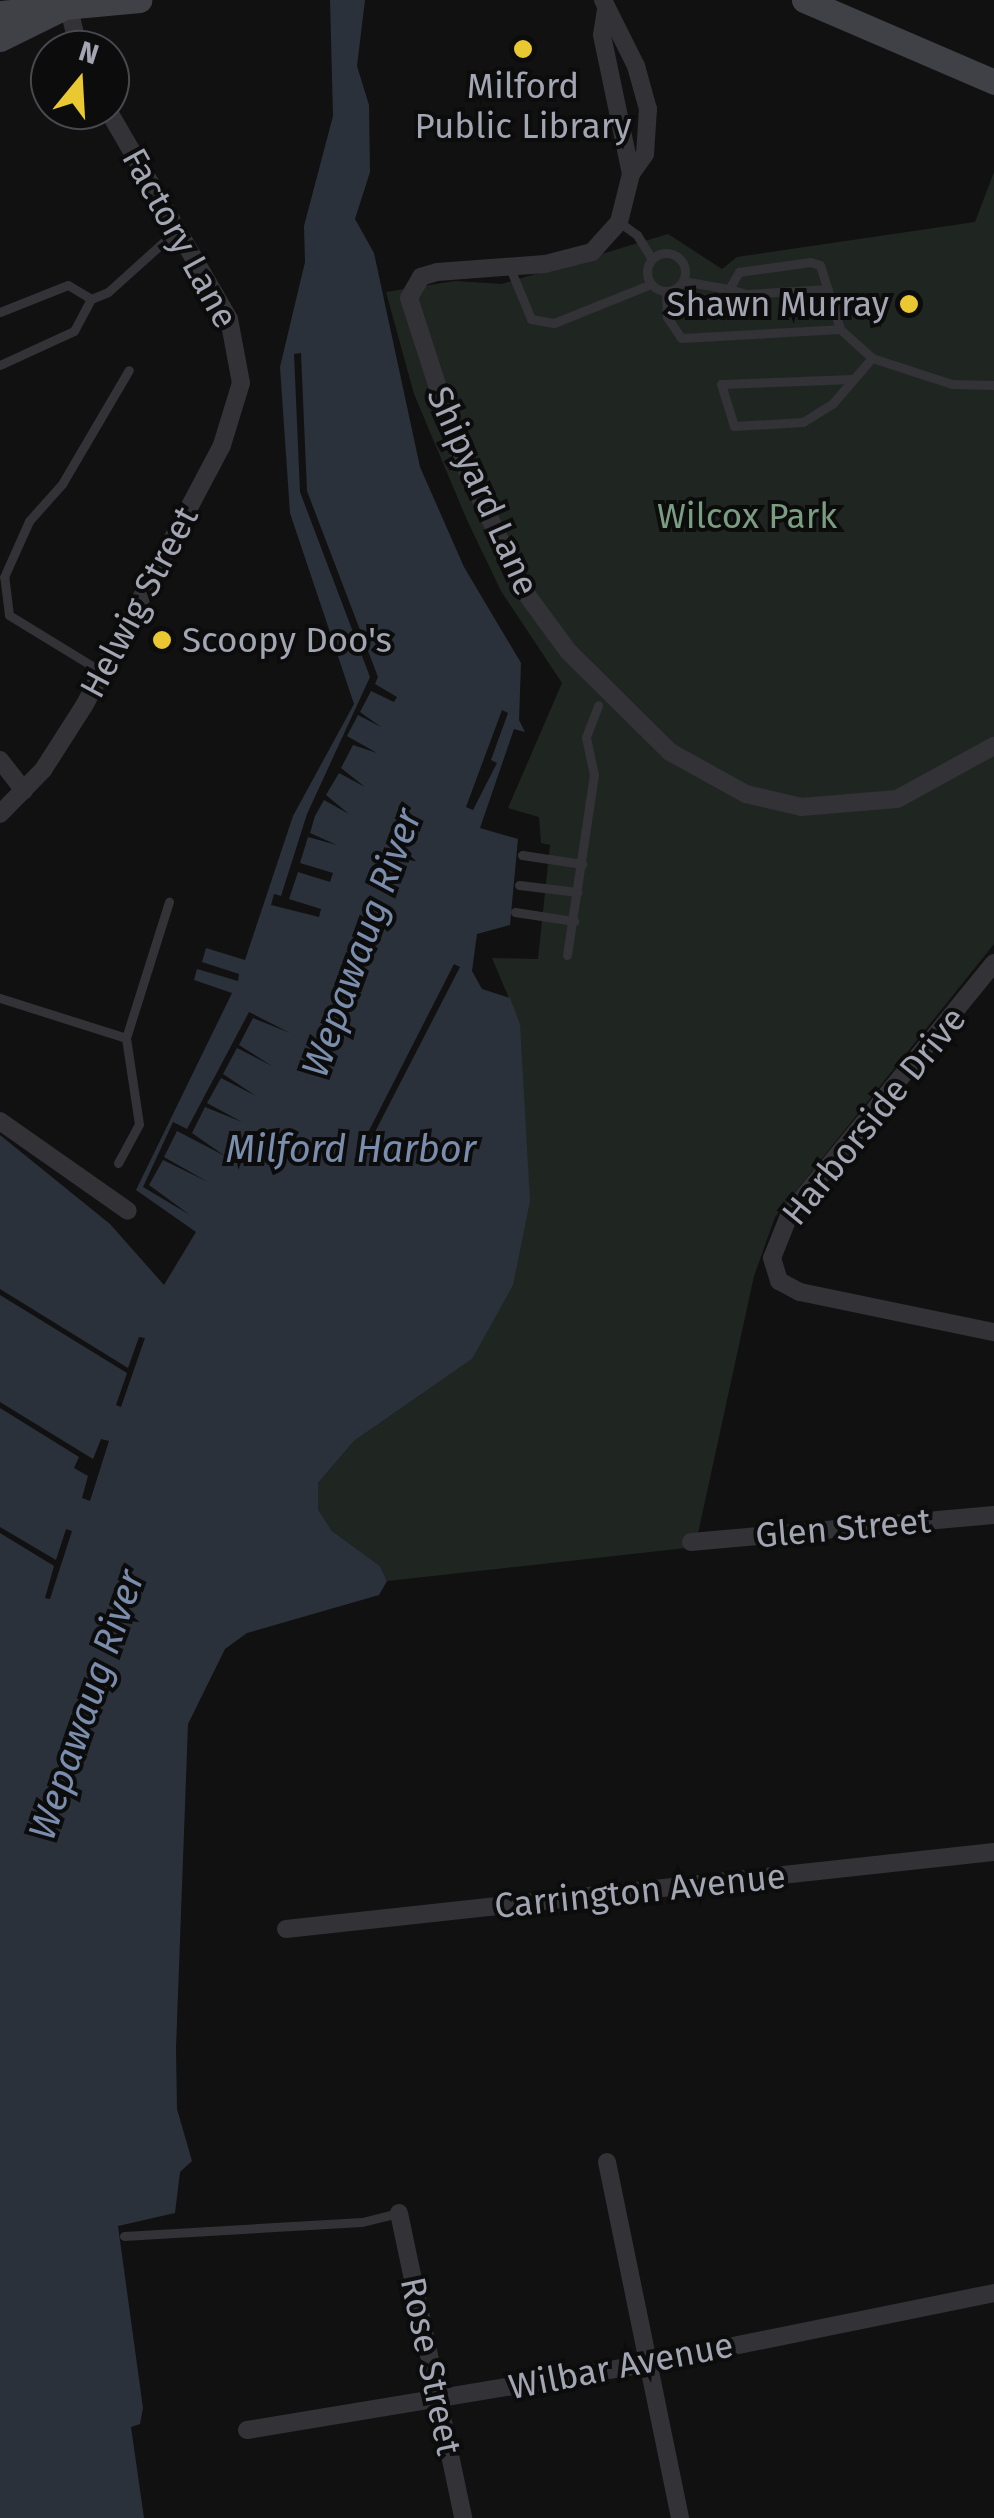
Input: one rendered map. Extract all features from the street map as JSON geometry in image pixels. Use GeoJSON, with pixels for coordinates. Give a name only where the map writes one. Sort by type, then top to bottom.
{"type":"FeatureCollection","features":[{"type":"Feature","properties":{"kind":"main road"},"geometry":{"type":"LineString","coordinates":[[0,12],[68,2],[139,0]]}},
{"type":"Feature","properties":{"kind":"main road"},"geometry":{"type":"LineString","coordinates":[[804,0],[994,82]]}},
{"type":"Feature","properties":{"kind":"main road"},"geometry":{"type":"LineString","coordinates":[[0,38],[68,2]]}},
{"type":"Feature","properties":{"kind":"street"},"geometry":{"type":"LineString","coordinates":[[68,2],[74,30]]}},
{"type":"Feature","properties":{"kind":"street"},"geometry":{"type":"LineString","coordinates":[[604,5],[602,35],[631,174]]}},
{"type":"Feature","properties":{"kind":"street"},"geometry":{"type":"LineString","coordinates":[[604,5],[636,66],[648,109],[644,154],[631,174],[619,222]]}},
{"type":"Feature","properties":{"kind":"street","name":"Factory Lane"},"geometry":{"type":"LineString","coordinates":[[120,130],[230,319],[242,369]]}},
{"type":"Feature","properties":{"kind":"street","name":"Shipyard Lane"},"geometry":{"type":"LineString","coordinates":[[619,222],[603,244],[579,258],[422,277],[409,298],[421,349],[478,497],[524,590],[568,651],[670,752],[746,794],[828,807],[897,799],[994,746]]}},
{"type":"Feature","properties":{"kind":"street","name":"Helwig Street"},"geometry":{"type":"LineString","coordinates":[[0,814],[24,792],[61,745],[102,672],[222,446],[242,369]]}},
{"type":"Feature","properties":{"kind":"street"},"geometry":{"type":"LineString","coordinates":[[0,760],[24,792]]}},
{"type":"Feature","properties":{"kind":"street","name":"Harborside Drive"},"geometry":{"type":"LineString","coordinates":[[994,963],[790,1214],[772,1255],[776,1275],[786,1286],[822,1298],[994,1332]]}},
{"type":"Feature","properties":{"kind":"street"},"geometry":{"type":"LineString","coordinates":[[0,1120],[128,1211]]}},
{"type":"Feature","properties":{"kind":"street","name":"Glen Street"},"geometry":{"type":"LineString","coordinates":[[691,1542],[994,1514]]}},
{"type":"Feature","properties":{"kind":"street","name":"Carrington Avenue"},"geometry":{"type":"LineString","coordinates":[[286,1929],[994,1852]]}},
{"type":"Feature","properties":{"kind":"street"},"geometry":{"type":"LineString","coordinates":[[606,2162],[680,2518]]}},
{"type":"Feature","properties":{"kind":"street","name":"Rose Street"},"geometry":{"type":"LineString","coordinates":[[400,2213],[462,2518]]}},
{"type":"Feature","properties":{"kind":"street","name":"Wilbar Avenue"},"geometry":{"type":"LineString","coordinates":[[246,2430],[650,2362],[994,2293]]}},
{"type":"Feature","properties":{"kind":"lane"},"geometry":{"type":"LineString","coordinates":[[619,222],[637,235],[652,259],[651,284]]}},
{"type":"Feature","properties":{"kind":"lane"},"geometry":{"type":"LineString","coordinates":[[0,365],[74,331],[91,299],[178,229]]}},
{"type":"Feature","properties":{"kind":"lane"},"geometry":{"type":"LineString","coordinates":[[652,259],[662,254],[681,260],[684,280]]}},
{"type":"Feature","properties":{"kind":"lane"},"geometry":{"type":"LineString","coordinates":[[729,289],[738,272],[810,262],[820,265],[840,329],[872,358],[952,384],[994,385]]}},
{"type":"Feature","properties":{"kind":"lane"},"geometry":{"type":"LineString","coordinates":[[510,268],[530,319],[554,322],[651,284],[666,292]]}},
{"type":"Feature","properties":{"kind":"lane"},"geometry":{"type":"LineString","coordinates":[[666,292],[684,280],[746,294],[828,289]]}},
{"type":"Feature","properties":{"kind":"lane"},"geometry":{"type":"LineString","coordinates":[[0,312],[68,286],[91,299]]}},
{"type":"Feature","properties":{"kind":"lane"},"geometry":{"type":"LineString","coordinates":[[666,292],[668,317],[681,338],[840,329]]}},
{"type":"Feature","properties":{"kind":"lane"},"geometry":{"type":"LineString","coordinates":[[852,378],[721,384],[734,426],[803,422],[833,403],[872,358]]}},
{"type":"Feature","properties":{"kind":"lane"},"geometry":{"type":"LineString","coordinates":[[102,672],[9,615],[4,576],[29,521],[62,484],[129,370]]}},
{"type":"Feature","properties":{"kind":"lane"},"geometry":{"type":"LineString","coordinates":[[567,955],[594,775],[586,736],[598,704]]}},
{"type":"Feature","properties":{"kind":"lane"},"geometry":{"type":"LineString","coordinates":[[522,854],[582,864]]}},
{"type":"Feature","properties":{"kind":"lane"},"geometry":{"type":"LineString","coordinates":[[519,885],[578,892]]}},
{"type":"Feature","properties":{"kind":"lane"},"geometry":{"type":"LineString","coordinates":[[118,1163],[139,1124],[126,1038],[169,902]]}},
{"type":"Feature","properties":{"kind":"lane"},"geometry":{"type":"LineString","coordinates":[[515,912],[574,921]]}},
{"type":"Feature","properties":{"kind":"lane"},"geometry":{"type":"LineString","coordinates":[[0,998],[126,1038]]}},
{"type":"Feature","properties":{"kind":"lane"},"geometry":{"type":"LineString","coordinates":[[124,2236],[362,2222],[400,2213]]}},
{"type":"Feature","properties":{"kind":"green space","name":"Wilcox Park"},"geometry":{"type":"Polygon","coordinates":[[[994,172],[994,944],[775,1217],[754,1276],[695,1547],[387,1581],[380,1566],[332,1531],[318,1509],[318,1483],[354,1441],[472,1359],[520,1024],[492,958],[538,959],[550,845],[541,843],[539,817],[508,808],[562,683],[501,591],[467,520],[414,394],[386,292],[455,281],[502,284],[668,234],[722,269],[737,257],[975,222],[994,172]]]}},
{"type":"Feature","properties":{"kind":"water","name":"Milford Harbor"},"geometry":{"type":"Polygon","coordinates":[[[330,0],[365,0],[357,66],[369,105],[370,172],[355,219],[374,253],[420,467],[464,567],[521,663],[519,720],[525,732],[514,729],[480,828],[518,839],[510,925],[477,934],[472,971],[482,989],[510,998],[520,1024],[530,1201],[513,1285],[472,1359],[354,1441],[318,1483],[318,1509],[332,1531],[380,1566],[387,1581],[379,1595],[247,1633],[225,1649],[188,1724],[176,2048],[177,2109],[192,2161],[180,2172],[175,2213],[118,2226],[143,2408],[140,2424],[131,2427],[144,2518],[0,2518],[0,1135],[110,1224],[164,1285],[196,1232],[136,1190],[232,993],[194,980],[197,969],[238,981],[239,974],[202,962],[206,948],[245,960],[293,816],[354,704],[290,513],[280,367],[305,262],[304,226],[333,116],[330,0]]]}},
{"type":"Feature","properties":{"kind":"pier"},"geometry":{"type":"Polygon","coordinates":[[[301,353],[307,491],[378,677],[375,684],[397,697],[394,702],[371,691],[360,712],[381,727],[358,715],[347,736],[377,753],[353,745],[341,768],[365,787],[339,773],[326,795],[349,814],[324,800],[315,816],[310,833],[337,845],[308,837],[300,863],[333,873],[330,882],[298,872],[289,899],[321,909],[319,917],[271,905],[274,894],[281,896],[307,814],[370,677],[300,492],[294,354],[301,353]]]}},
{"type":"Feature","properties":{"kind":"pier"},"geometry":{"type":"Polygon","coordinates":[[[502,710],[508,713],[491,760],[497,763],[473,810],[466,807],[502,710]]]}},
{"type":"Feature","properties":{"kind":"pier"},"geometry":{"type":"Polygon","coordinates":[[[454,964],[460,967],[359,1163],[354,1160],[454,964]]]}},
{"type":"Feature","properties":{"kind":"pier"},"geometry":{"type":"Polygon","coordinates":[[[249,1012],[290,1033],[253,1018],[239,1045],[272,1066],[237,1048],[223,1074],[256,1096],[221,1078],[207,1103],[242,1122],[205,1107],[192,1133],[225,1156],[177,1131],[164,1157],[208,1182],[163,1160],[149,1185],[190,1215],[143,1187],[173,1122],[187,1129],[249,1012]]]}},
{"type":"Feature","properties":{"kind":"pier"},"geometry":{"type":"Polygon","coordinates":[[[0,1289],[128,1368],[139,1337],[145,1338],[121,1407],[116,1405],[127,1373],[0,1295],[0,1289]]]}},
{"type":"Feature","properties":{"kind":"pier"},"geometry":{"type":"Polygon","coordinates":[[[0,1402],[93,1459],[101,1439],[109,1441],[90,1501],[82,1498],[88,1476],[74,1468],[79,1457],[0,1408],[0,1402]]]}},
{"type":"Feature","properties":{"kind":"pier"},"geometry":{"type":"Polygon","coordinates":[[[0,1527],[56,1560],[66,1529],[72,1531],[50,1599],[45,1598],[54,1566],[0,1533],[0,1527]]]}},
{"type":"Feature","properties":{"kind":"place","name":"Milford Public Library"},"geometry":{"type":"Point","coordinates":[523,49]}},
{"type":"Feature","properties":{"kind":"place","name":"Shawn Murray"},"geometry":{"type":"Point","coordinates":[909,304]}},
{"type":"Feature","properties":{"kind":"place","name":"Scoopy Doo's"},"geometry":{"type":"Point","coordinates":[162,640]}},
{"type":"Feature","properties":{"kind":"water label","name":"Wepawaug River"},"geometry":{"type":"Point","coordinates":[362,943]}},
{"type":"Feature","properties":{"kind":"water label","name":"Wepawaug River"},"geometry":{"type":"Point","coordinates":[87,1705]}}]}
